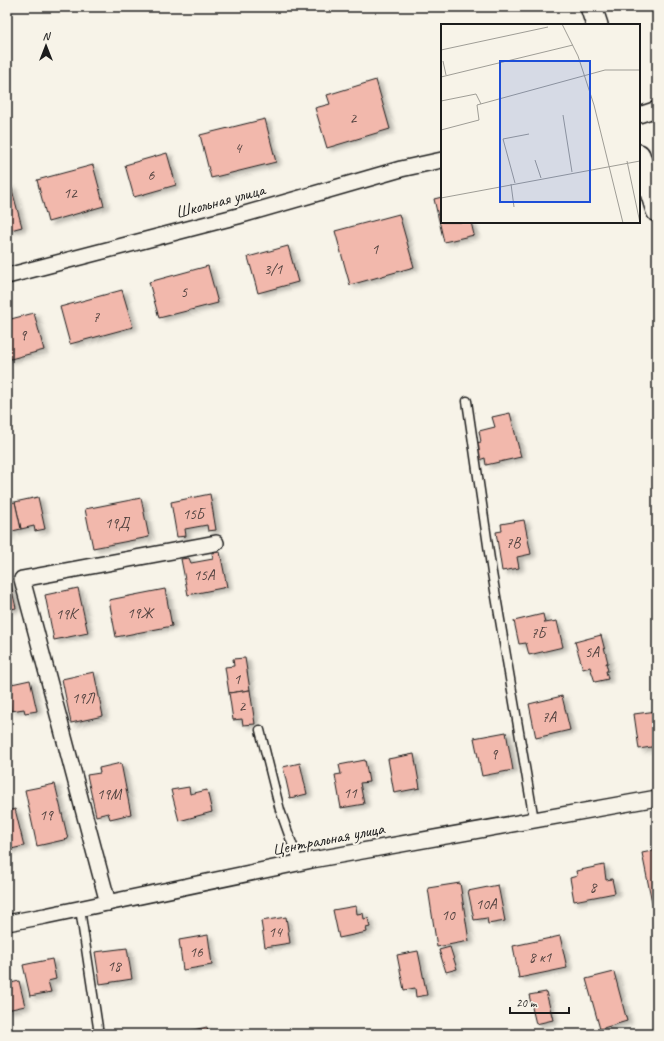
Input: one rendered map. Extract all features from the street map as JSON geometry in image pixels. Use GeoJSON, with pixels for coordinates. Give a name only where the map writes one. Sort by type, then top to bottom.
{"type":"FeatureCollection","features":[{"type":"Feature","properties":{"kind":"main road"},"geometry":{"type":"LineString","coordinates":[[591,7],[597,24]]}},
{"type":"Feature","properties":{"kind":"main road"},"geometry":{"type":"LineString","coordinates":[[640,158],[657,211]]}},
{"type":"Feature","properties":{"kind":"street"},"geometry":{"type":"LineString","coordinates":[[640,115],[657,109]]}},
{"type":"Feature","properties":{"kind":"street","name":"Школьная улица"},"geometry":{"type":"LineString","coordinates":[[7,276],[238,216],[401,169],[441,160]]}},
{"type":"Feature","properties":{"kind":"street"},"geometry":{"type":"LineString","coordinates":[[108,903],[22,579],[216,543]]}},
{"type":"Feature","properties":{"kind":"street","name":"Центральная улица"},"geometry":{"type":"LineString","coordinates":[[7,924],[299,863],[657,798]]}},
{"type":"Feature","properties":{"kind":"lane"},"geometry":{"type":"LineString","coordinates":[[467,401],[492,573],[534,820]]}},
{"type":"Feature","properties":{"kind":"lane"},"geometry":{"type":"LineString","coordinates":[[260,730],[280,810],[299,863]]}},
{"type":"Feature","properties":{"kind":"lane"},"geometry":{"type":"LineString","coordinates":[[80,909],[99,1034]]}},
{"type":"Feature","properties":{"kind":"building"},"geometry":{"type":"Polygon","coordinates":[[[376,80],[390,129],[327,148],[315,108],[330,104],[327,95],[376,80]]]}},
{"type":"Feature","properties":{"kind":"building"},"geometry":{"type":"Polygon","coordinates":[[[265,119],[276,162],[211,178],[200,135],[265,119]]]}},
{"type":"Feature","properties":{"kind":"building"},"geometry":{"type":"Polygon","coordinates":[[[167,153],[176,185],[134,197],[125,165],[167,153]]]}},
{"type":"Feature","properties":{"kind":"building"},"geometry":{"type":"Polygon","coordinates":[[[93,165],[104,206],[48,222],[37,180],[93,165]]]}},
{"type":"Feature","properties":{"kind":"building"},"geometry":{"type":"Polygon","coordinates":[[[11,186],[22,227],[7,231],[7,187],[11,186]]]}},
{"type":"Feature","properties":{"kind":"building"},"geometry":{"type":"Polygon","coordinates":[[[441,197],[441,223],[471,223],[474,235],[444,242],[434,199],[441,197]]]}},
{"type":"Feature","properties":{"kind":"building"},"geometry":{"type":"Polygon","coordinates":[[[399,214],[414,267],[350,285],[335,231],[399,214]]]}},
{"type":"Feature","properties":{"kind":"building"},"geometry":{"type":"Polygon","coordinates":[[[288,246],[298,282],[258,293],[248,257],[288,246]]]}},
{"type":"Feature","properties":{"kind":"building"},"geometry":{"type":"Polygon","coordinates":[[[208,266],[218,303],[159,318],[149,282],[208,266]]]}},
{"type":"Feature","properties":{"kind":"building"},"geometry":{"type":"Polygon","coordinates":[[[122,290],[133,327],[70,344],[60,307],[122,290]]]}},
{"type":"Feature","properties":{"kind":"building"},"geometry":{"type":"Polygon","coordinates":[[[34,313],[44,350],[7,360],[7,320],[34,313]]]}},
{"type":"Feature","properties":{"kind":"building"},"geometry":{"type":"Polygon","coordinates":[[[510,413],[521,457],[486,465],[485,458],[479,460],[475,443],[481,442],[479,431],[495,427],[492,417],[510,413]]]}},
{"type":"Feature","properties":{"kind":"building"},"geometry":{"type":"Polygon","coordinates":[[[210,494],[216,530],[208,531],[207,525],[185,529],[186,536],[177,537],[171,502],[210,494]]]}},
{"type":"Feature","properties":{"kind":"building"},"geometry":{"type":"Polygon","coordinates":[[[38,497],[45,529],[35,531],[34,526],[21,529],[15,502],[38,497]]]}},
{"type":"Feature","properties":{"kind":"building"},"geometry":{"type":"Polygon","coordinates":[[[141,498],[149,537],[93,548],[85,509],[141,498]]]}},
{"type":"Feature","properties":{"kind":"building"},"geometry":{"type":"Polygon","coordinates":[[[15,502],[21,529],[8,532],[9,537],[7,537],[7,503],[15,502]]]}},
{"type":"Feature","properties":{"kind":"building"},"geometry":{"type":"Polygon","coordinates":[[[524,520],[531,554],[517,557],[519,568],[502,571],[496,532],[502,531],[501,524],[524,520]]]}},
{"type":"Feature","properties":{"kind":"building"},"geometry":{"type":"Polygon","coordinates":[[[220,552],[227,587],[188,595],[181,559],[189,558],[191,563],[213,559],[212,553],[220,552]]]}},
{"type":"Feature","properties":{"kind":"building"},"geometry":{"type":"Polygon","coordinates":[[[9,577],[16,608],[7,610],[7,578],[9,577]]]}},
{"type":"Feature","properties":{"kind":"building"},"geometry":{"type":"Polygon","coordinates":[[[78,588],[88,633],[54,640],[45,595],[78,588]]]}},
{"type":"Feature","properties":{"kind":"building"},"geometry":{"type":"Polygon","coordinates":[[[165,589],[172,626],[116,637],[109,600],[165,589]]]}},
{"type":"Feature","properties":{"kind":"building"},"geometry":{"type":"Polygon","coordinates":[[[543,614],[545,623],[557,621],[563,647],[529,655],[526,643],[519,644],[514,621],[543,614]]]}},
{"type":"Feature","properties":{"kind":"building"},"geometry":{"type":"Polygon","coordinates":[[[601,635],[608,663],[606,663],[608,671],[606,671],[608,679],[595,682],[590,667],[583,669],[575,642],[601,635]]]}},
{"type":"Feature","properties":{"kind":"building"},"geometry":{"type":"Polygon","coordinates":[[[245,658],[250,690],[229,693],[225,667],[234,666],[233,659],[245,658]]]}},
{"type":"Feature","properties":{"kind":"building"},"geometry":{"type":"Polygon","coordinates":[[[94,672],[103,716],[71,723],[62,679],[94,672]]]}},
{"type":"Feature","properties":{"kind":"building"},"geometry":{"type":"Polygon","coordinates":[[[30,680],[37,711],[25,713],[24,709],[11,711],[7,685],[30,680]]]}},
{"type":"Feature","properties":{"kind":"building"},"geometry":{"type":"Polygon","coordinates":[[[250,690],[255,724],[243,725],[242,719],[233,720],[229,693],[250,690]]]}},
{"type":"Feature","properties":{"kind":"building"},"geometry":{"type":"Polygon","coordinates":[[[562,696],[570,730],[536,738],[529,704],[562,696]]]}},
{"type":"Feature","properties":{"kind":"building"},"geometry":{"type":"Polygon","coordinates":[[[657,711],[657,746],[639,749],[634,714],[657,711]]]}},
{"type":"Feature","properties":{"kind":"building"},"geometry":{"type":"Polygon","coordinates":[[[506,732],[513,770],[482,776],[474,738],[506,732]]]}},
{"type":"Feature","properties":{"kind":"building"},"geometry":{"type":"Polygon","coordinates":[[[414,754],[420,788],[394,793],[388,759],[414,754]]]}},
{"type":"Feature","properties":{"kind":"building"},"geometry":{"type":"Polygon","coordinates":[[[365,760],[369,782],[360,783],[364,804],[341,808],[335,775],[341,774],[339,765],[365,760]]]}},
{"type":"Feature","properties":{"kind":"building"},"geometry":{"type":"Polygon","coordinates":[[[121,763],[131,814],[110,819],[108,813],[96,816],[87,775],[100,773],[99,768],[121,763]]]}},
{"type":"Feature","properties":{"kind":"building"},"geometry":{"type":"Polygon","coordinates":[[[300,763],[307,794],[290,798],[283,767],[300,763]]]}},
{"type":"Feature","properties":{"kind":"building"},"geometry":{"type":"Polygon","coordinates":[[[55,784],[68,839],[37,846],[25,790],[55,784]]]}},
{"type":"Feature","properties":{"kind":"building"},"geometry":{"type":"Polygon","coordinates":[[[189,787],[190,794],[207,790],[212,812],[179,821],[171,790],[189,787]]]}},
{"type":"Feature","properties":{"kind":"building"},"geometry":{"type":"Polygon","coordinates":[[[15,809],[24,846],[7,850],[7,811],[15,809]]]}},
{"type":"Feature","properties":{"kind":"building"},"geometry":{"type":"Polygon","coordinates":[[[657,850],[657,921],[656,922],[642,853],[657,850]]]}},
{"type":"Feature","properties":{"kind":"building"},"geometry":{"type":"Polygon","coordinates":[[[604,865],[606,880],[612,879],[615,893],[574,901],[570,878],[577,876],[576,871],[604,865]]]}},
{"type":"Feature","properties":{"kind":"building"},"geometry":{"type":"Polygon","coordinates":[[[460,883],[469,941],[437,947],[428,888],[460,883]]]}},
{"type":"Feature","properties":{"kind":"building"},"geometry":{"type":"Polygon","coordinates":[[[498,885],[505,921],[488,924],[487,918],[474,920],[468,891],[498,885]]]}},
{"type":"Feature","properties":{"kind":"building"},"geometry":{"type":"Polygon","coordinates":[[[356,906],[357,914],[363,913],[364,919],[368,918],[370,927],[366,928],[367,932],[339,938],[333,910],[356,906]]]}},
{"type":"Feature","properties":{"kind":"building"},"geometry":{"type":"Polygon","coordinates":[[[286,917],[290,943],[265,947],[261,921],[286,917]]]}},
{"type":"Feature","properties":{"kind":"building"},"geometry":{"type":"Polygon","coordinates":[[[208,935],[212,965],[183,970],[179,940],[208,935]]]}},
{"type":"Feature","properties":{"kind":"building"},"geometry":{"type":"Polygon","coordinates":[[[560,936],[567,968],[519,978],[513,946],[560,936]]]}},
{"type":"Feature","properties":{"kind":"building"},"geometry":{"type":"Polygon","coordinates":[[[450,947],[457,969],[446,972],[439,950],[450,947]]]}},
{"type":"Feature","properties":{"kind":"building"},"geometry":{"type":"Polygon","coordinates":[[[127,948],[132,979],[100,984],[95,952],[127,948]]]}},
{"type":"Feature","properties":{"kind":"building"},"geometry":{"type":"Polygon","coordinates":[[[418,951],[427,995],[416,997],[415,988],[404,990],[397,955],[418,951]]]}},
{"type":"Feature","properties":{"kind":"building"},"geometry":{"type":"Polygon","coordinates":[[[52,959],[56,979],[48,981],[51,992],[30,996],[23,965],[52,959]]]}},
{"type":"Feature","properties":{"kind":"building"},"geometry":{"type":"Polygon","coordinates":[[[614,972],[627,1021],[600,1029],[586,979],[614,972]]]}},
{"type":"Feature","properties":{"kind":"building"},"geometry":{"type":"Polygon","coordinates":[[[19,981],[25,1006],[7,1010],[7,984],[19,981]]]}},
{"type":"Feature","properties":{"kind":"building"},"geometry":{"type":"Polygon","coordinates":[[[546,992],[553,1020],[536,1024],[529,995],[546,992]]]}},
{"type":"Feature","properties":{"kind":"building"},"geometry":{"type":"Polygon","coordinates":[[[207,1027],[208,1034],[175,1034],[207,1027]]]}}]}
